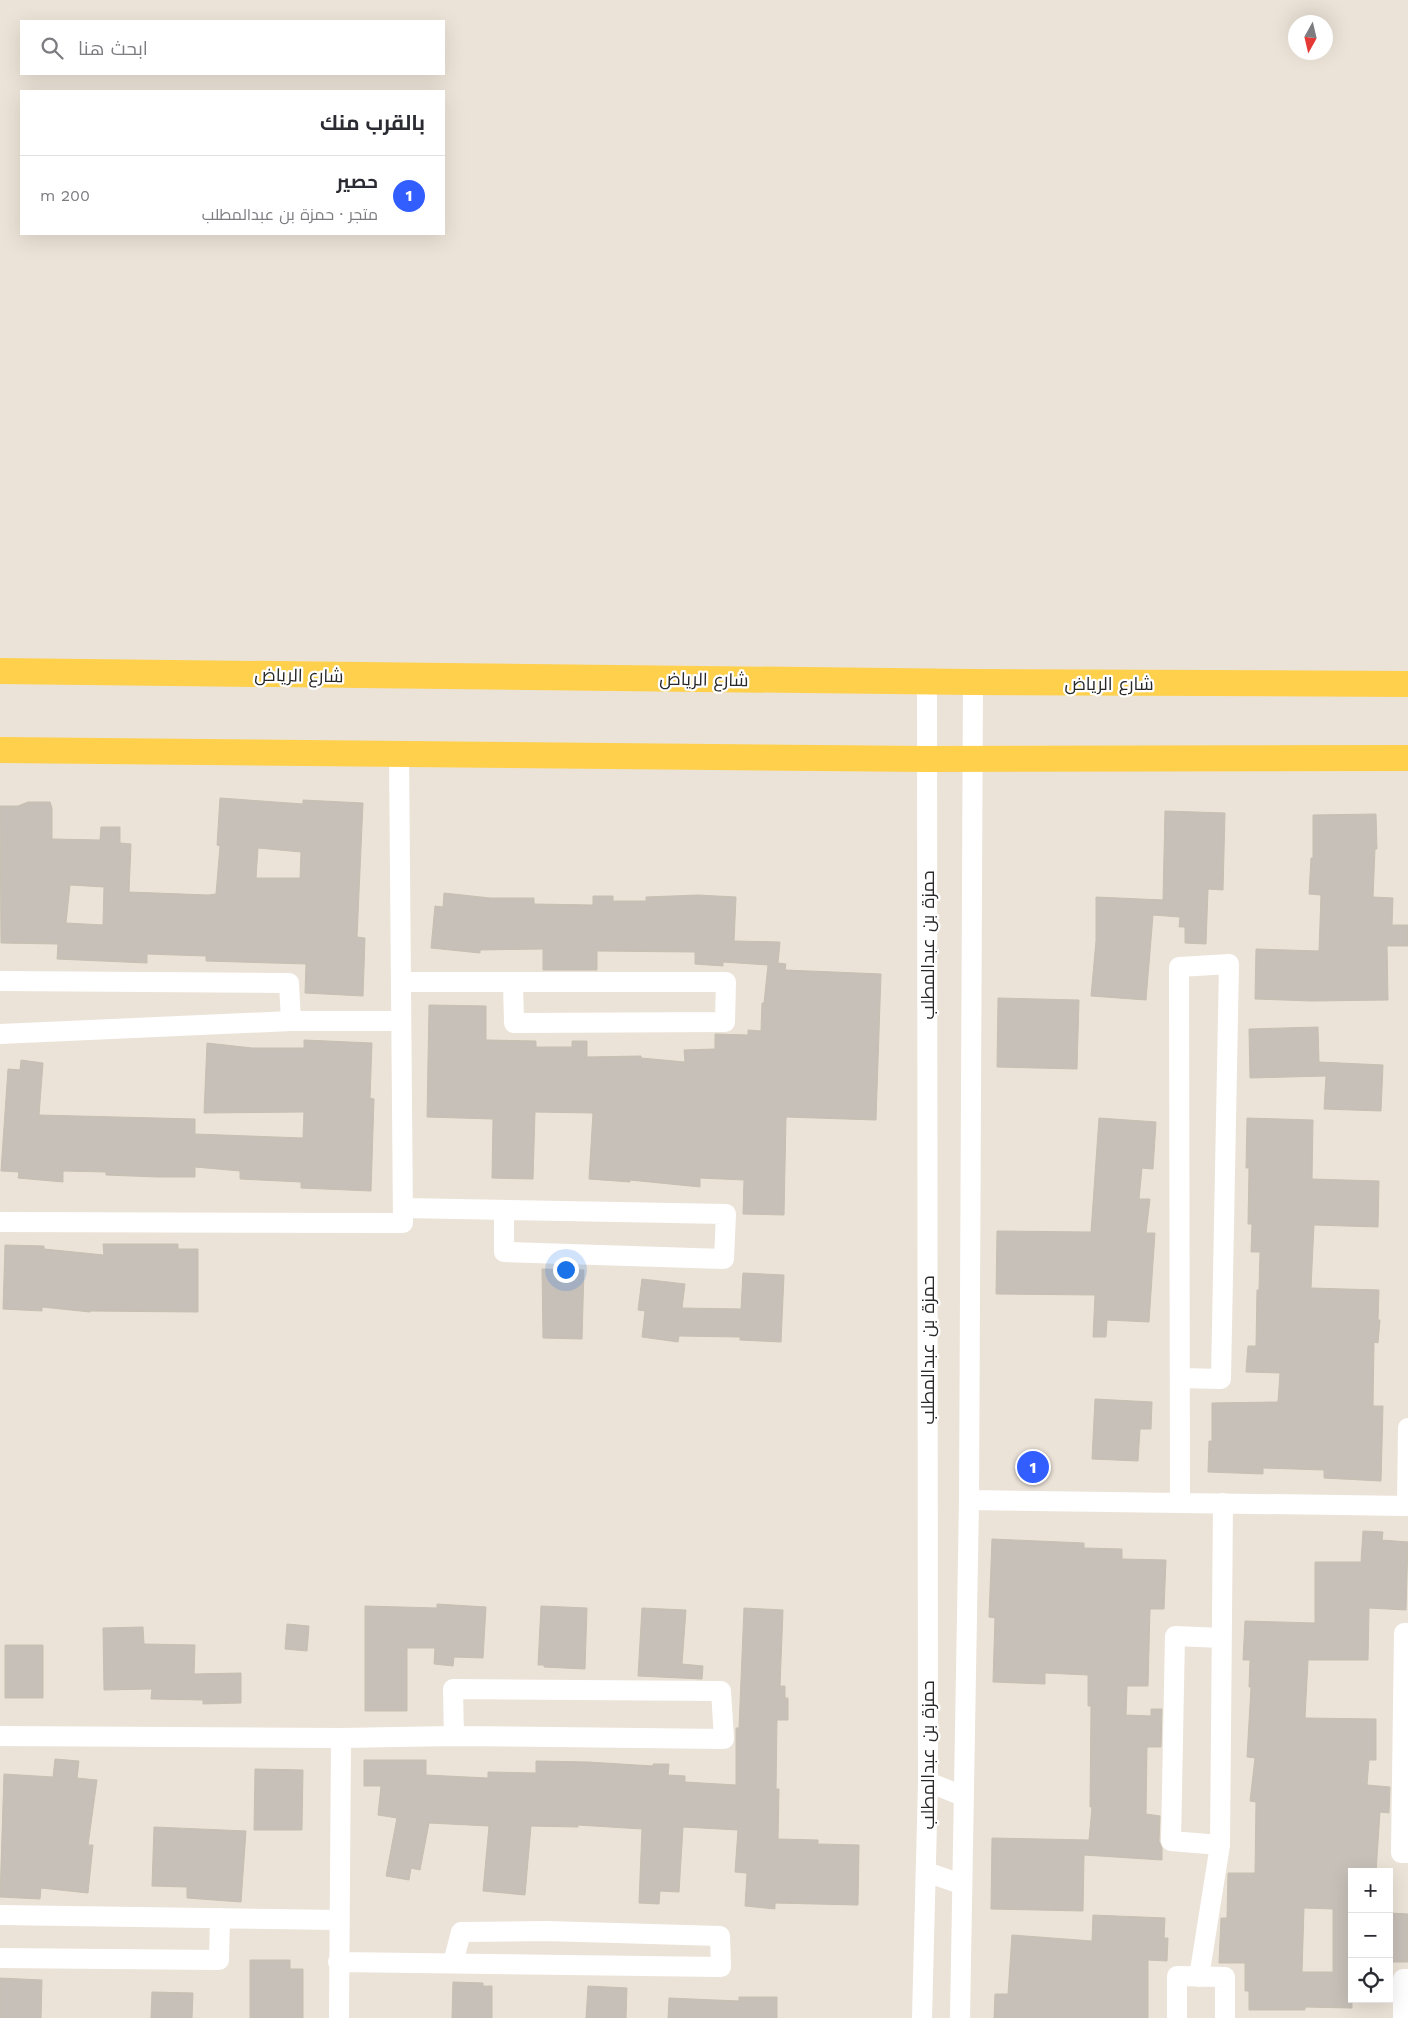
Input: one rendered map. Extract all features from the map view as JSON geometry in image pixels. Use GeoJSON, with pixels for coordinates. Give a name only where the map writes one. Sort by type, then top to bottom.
{"type":"FeatureCollection","features":[{"type":"Feature","properties":{"kind":"main road","name":"شارع الرياض"},"geometry":{"type":"LineString","coordinates":[[0,671],[973,682],[1408,684]]}},
{"type":"Feature","properties":{"kind":"main road"},"geometry":{"type":"LineString","coordinates":[[0,750],[927,759],[1408,758]]}},
{"type":"Feature","properties":{"kind":"street","name":"حمزة بن عبدالمطلب"},"geometry":{"type":"LineString","coordinates":[[922,2018],[928,1782],[927,681]]}},
{"type":"Feature","properties":{"kind":"street","name":"حمزة بن عبدالمطلب"},"geometry":{"type":"LineString","coordinates":[[960,2018],[969,1500],[973,682]]}},
{"type":"Feature","properties":{"kind":"street"},"geometry":{"type":"LineString","coordinates":[[0,1222],[403,1223],[399,754]]}},
{"type":"Feature","properties":{"kind":"street"},"geometry":{"type":"LineString","coordinates":[[1180,1378],[1221,1379],[1229,964],[1179,967],[1180,1503]]}},
{"type":"Feature","properties":{"kind":"street"},"geometry":{"type":"LineString","coordinates":[[0,981],[289,983],[291,1021]]}},
{"type":"Feature","properties":{"kind":"street"},"geometry":{"type":"LineString","coordinates":[[401,982],[513,982],[726,982],[725,1022],[514,1023],[513,982]]}},
{"type":"Feature","properties":{"kind":"street"},"geometry":{"type":"LineString","coordinates":[[0,1034],[291,1021],[401,1021]]}},
{"type":"Feature","properties":{"kind":"street"},"geometry":{"type":"LineString","coordinates":[[403,1208],[726,1214],[724,1259],[504,1252],[504,1210]]}},
{"type":"Feature","properties":{"kind":"street"},"geometry":{"type":"LineString","coordinates":[[969,1500],[1408,1506],[1408,1428]]}},
{"type":"Feature","properties":{"kind":"street"},"geometry":{"type":"LineString","coordinates":[[1199,1977],[1220,1845],[1223,1503]]}},
{"type":"Feature","properties":{"kind":"street"},"geometry":{"type":"LineString","coordinates":[[1408,1633],[1404,1633],[1401,1853],[1408,1853]]}},
{"type":"Feature","properties":{"kind":"street"},"geometry":{"type":"LineString","coordinates":[[1220,1845],[1171,1841],[1175,1636],[1222,1638]]}},
{"type":"Feature","properties":{"kind":"street"},"geometry":{"type":"LineString","coordinates":[[0,1736],[342,1738],[454,1736],[724,1739],[721,1691],[453,1689],[454,1736]]}},
{"type":"Feature","properties":{"kind":"street"},"geometry":{"type":"LineString","coordinates":[[339,2018],[338,1920],[342,1738]]}},
{"type":"Feature","properties":{"kind":"street"},"geometry":{"type":"LineString","coordinates":[[928,1782],[963,1796]]}},
{"type":"Feature","properties":{"kind":"street"},"geometry":{"type":"LineString","coordinates":[[926,1872],[961,1884]]}},
{"type":"Feature","properties":{"kind":"street"},"geometry":{"type":"LineString","coordinates":[[0,1915],[338,1920]]}},
{"type":"Feature","properties":{"kind":"street"},"geometry":{"type":"LineString","coordinates":[[0,1958],[219,1960],[220,1918]]}},
{"type":"Feature","properties":{"kind":"street"},"geometry":{"type":"LineString","coordinates":[[338,1962],[721,1966],[720,1936],[546,1931],[462,1932],[452,1963]]}},
{"type":"Feature","properties":{"kind":"street"},"geometry":{"type":"LineString","coordinates":[[1177,2018],[1177,1976],[1225,1977],[1225,2018]]}},
{"type":"Feature","properties":{"kind":"street"},"geometry":{"type":"LineString","coordinates":[[1403,2018],[1404,1979],[1408,1979]]}},
{"type":"Feature","properties":{"kind":"building"},"geometry":{"type":"Polygon","coordinates":[[[220,798],[303,804],[303,800],[363,803],[357,937],[365,938],[363,996],[305,993],[306,964],[206,961],[206,956],[147,954],[147,963],[57,959],[58,944],[1,943],[0,806],[18,806],[28,802],[50,802],[52,808],[52,839],[100,840],[101,827],[120,827],[120,843],[131,844],[129,892],[216,894],[220,846],[217,845],[220,798]],[[258,848],[256,878],[300,878],[301,852],[258,848]],[[70,885],[66,923],[103,925],[104,887],[70,885]]]}},
{"type":"Feature","properties":{"kind":"building"},"geometry":{"type":"Polygon","coordinates":[[[1165,811],[1225,813],[1223,890],[1208,889],[1206,944],[1185,943],[1185,927],[1179,927],[1180,917],[1153,915],[1146,1000],[1091,996],[1096,941],[1096,897],[1163,900],[1165,811]]]}},
{"type":"Feature","properties":{"kind":"building"},"geometry":{"type":"Polygon","coordinates":[[[1376,814],[1377,849],[1375,849],[1373,897],[1393,898],[1392,925],[1408,925],[1408,946],[1387,946],[1388,1000],[1312,1001],[1255,999],[1256,949],[1319,951],[1321,895],[1309,894],[1311,858],[1313,858],[1313,815],[1376,814]]]}},
{"type":"Feature","properties":{"kind":"building"},"geometry":{"type":"Polygon","coordinates":[[[444,893],[490,898],[534,898],[534,904],[593,905],[593,896],[613,896],[613,901],[646,901],[646,897],[698,895],[736,897],[734,941],[780,942],[778,963],[786,964],[785,970],[881,974],[876,1120],[786,1117],[784,1215],[743,1214],[744,1180],[700,1178],[700,1187],[630,1180],[630,1182],[589,1179],[593,1113],[535,1112],[533,1179],[492,1178],[493,1119],[427,1117],[429,1005],[486,1006],[486,1040],[536,1041],[536,1047],[572,1047],[572,1041],[587,1041],[587,1057],[641,1056],[641,1058],[685,1062],[684,1050],[715,1049],[715,1034],[748,1035],[748,1030],[761,1031],[762,1003],[764,1003],[768,965],[723,962],[723,966],[695,964],[695,952],[597,951],[597,970],[543,970],[543,949],[480,950],[480,953],[431,948],[435,906],[443,907],[444,893]]]}},
{"type":"Feature","properties":{"kind":"building"},"geometry":{"type":"Polygon","coordinates":[[[998,998],[1079,1000],[1077,1069],[997,1067],[998,998]]]}},
{"type":"Feature","properties":{"kind":"building"},"geometry":{"type":"Polygon","coordinates":[[[1318,1027],[1319,1062],[1383,1065],[1381,1111],[1324,1109],[1326,1076],[1250,1078],[1249,1029],[1318,1027]]]}},
{"type":"Feature","properties":{"kind":"building"},"geometry":{"type":"Polygon","coordinates":[[[304,1040],[372,1043],[370,1098],[374,1099],[371,1191],[301,1188],[301,1182],[240,1179],[240,1171],[195,1167],[195,1177],[106,1175],[106,1172],[63,1171],[63,1182],[18,1178],[19,1172],[1,1171],[8,1069],[20,1070],[21,1060],[43,1063],[39,1115],[195,1119],[195,1134],[303,1138],[304,1112],[204,1113],[207,1043],[252,1048],[304,1048],[304,1040]]]}},
{"type":"Feature","properties":{"kind":"building"},"geometry":{"type":"Polygon","coordinates":[[[1099,1118],[1156,1122],[1153,1169],[1142,1168],[1139,1199],[1150,1199],[1146,1233],[1155,1233],[1149,1322],[1107,1320],[1106,1337],[1093,1337],[1095,1295],[996,1294],[997,1231],[1091,1232],[1099,1118]]]}},
{"type":"Feature","properties":{"kind":"building"},"geometry":{"type":"Polygon","coordinates":[[[1247,1118],[1313,1120],[1312,1179],[1379,1181],[1378,1227],[1314,1225],[1311,1288],[1379,1290],[1378,1320],[1380,1320],[1378,1343],[1374,1342],[1373,1406],[1383,1406],[1381,1481],[1324,1478],[1324,1470],[1263,1468],[1263,1474],[1208,1472],[1209,1441],[1212,1441],[1212,1403],[1278,1402],[1280,1373],[1246,1372],[1248,1346],[1256,1346],[1260,1252],[1251,1252],[1252,1224],[1248,1224],[1249,1168],[1246,1168],[1247,1118]]]}},
{"type":"Feature","properties":{"kind":"building"},"geometry":{"type":"Polygon","coordinates":[[[103,1244],[178,1244],[178,1249],[198,1249],[198,1312],[90,1312],[42,1307],[42,1311],[3,1309],[5,1245],[44,1246],[44,1249],[104,1255],[103,1244]]]}},
{"type":"Feature","properties":{"kind":"building"},"geometry":{"type":"Polygon","coordinates":[[[542,1269],[584,1270],[582,1339],[543,1338],[542,1269]]]}},
{"type":"Feature","properties":{"kind":"building"},"geometry":{"type":"Polygon","coordinates":[[[743,1273],[784,1275],[781,1342],[740,1340],[740,1337],[679,1336],[678,1342],[642,1337],[645,1311],[638,1310],[642,1279],[685,1284],[682,1308],[741,1309],[743,1273]]]}},
{"type":"Feature","properties":{"kind":"building"},"geometry":{"type":"Polygon","coordinates":[[[1095,1399],[1152,1402],[1151,1429],[1140,1429],[1138,1461],[1092,1459],[1095,1399]]]}},
{"type":"Feature","properties":{"kind":"building"},"geometry":{"type":"Polygon","coordinates":[[[1363,1531],[1383,1532],[1382,1540],[1408,1542],[1406,1610],[1369,1608],[1368,1660],[1308,1660],[1305,1718],[1376,1719],[1376,1760],[1369,1760],[1367,1785],[1390,1787],[1389,1813],[1380,1812],[1376,1868],[1348,1868],[1348,2003],[1352,2003],[1352,2008],[1305,2007],[1305,2010],[1249,2010],[1249,1991],[1245,1991],[1245,1963],[1219,1963],[1221,1918],[1227,1918],[1228,1873],[1255,1873],[1256,1802],[1250,1801],[1255,1758],[1247,1757],[1251,1687],[1249,1687],[1250,1660],[1243,1660],[1245,1621],[1315,1623],[1315,1562],[1361,1562],[1363,1531]],[[1304,1908],[1302,1972],[1333,1972],[1333,1909],[1304,1908]]]}},
{"type":"Feature","properties":{"kind":"building"},"geometry":{"type":"Polygon","coordinates":[[[992,1539],[1084,1543],[1084,1548],[1122,1549],[1122,1559],[1166,1560],[1164,1609],[1150,1609],[1148,1686],[1127,1686],[1126,1715],[1151,1716],[1151,1709],[1162,1709],[1161,1747],[1147,1747],[1146,1814],[1160,1816],[1159,1841],[1162,1848],[1162,1860],[1084,1855],[1083,1911],[991,1909],[992,1838],[1089,1840],[1092,1807],[1090,1807],[1091,1706],[1088,1706],[1088,1675],[1045,1673],[1045,1684],[993,1682],[995,1618],[989,1617],[992,1539]]]}},
{"type":"Feature","properties":{"kind":"building"},"geometry":{"type":"Polygon","coordinates":[[[437,1604],[486,1607],[483,1658],[454,1657],[453,1666],[434,1664],[435,1648],[407,1648],[407,1711],[365,1711],[365,1606],[437,1608],[437,1604]]]}},
{"type":"Feature","properties":{"kind":"building"},"geometry":{"type":"Polygon","coordinates":[[[541,1606],[587,1608],[585,1669],[538,1665],[541,1606]]]}},
{"type":"Feature","properties":{"kind":"building"},"geometry":{"type":"Polygon","coordinates":[[[642,1608],[686,1610],[682,1664],[703,1666],[702,1679],[638,1676],[642,1608]]]}},
{"type":"Feature","properties":{"kind":"building"},"geometry":{"type":"Polygon","coordinates":[[[744,1608],[783,1610],[780,1686],[785,1686],[785,1698],[788,1698],[788,1720],[777,1720],[776,1789],[779,1789],[778,1839],[818,1840],[818,1844],[859,1845],[858,1905],[775,1903],[775,1909],[745,1906],[747,1873],[735,1872],[738,1830],[683,1827],[679,1892],[660,1891],[659,1904],[639,1903],[642,1829],[578,1825],[578,1827],[531,1826],[525,1895],[483,1891],[489,1826],[429,1823],[420,1870],[411,1868],[409,1880],[386,1876],[397,1818],[378,1815],[381,1786],[364,1786],[364,1760],[426,1760],[426,1775],[488,1778],[488,1772],[536,1773],[536,1761],[653,1766],[653,1764],[669,1764],[668,1775],[685,1776],[685,1782],[736,1785],[736,1728],[739,1728],[744,1608]]]}},
{"type":"Feature","properties":{"kind":"building"},"geometry":{"type":"Polygon","coordinates":[[[287,1624],[309,1626],[307,1651],[285,1649],[287,1624]]]}},
{"type":"Feature","properties":{"kind":"building"},"geometry":{"type":"Polygon","coordinates":[[[143,1627],[144,1644],[195,1645],[194,1674],[241,1673],[241,1703],[203,1704],[203,1700],[151,1699],[152,1689],[104,1690],[103,1628],[143,1627]]]}},
{"type":"Feature","properties":{"kind":"building"},"geometry":{"type":"Polygon","coordinates":[[[5,1645],[43,1645],[43,1698],[5,1698],[5,1645]]]}},
{"type":"Feature","properties":{"kind":"building"},"geometry":{"type":"Polygon","coordinates":[[[55,1759],[79,1761],[77,1778],[97,1780],[88,1845],[93,1845],[88,1893],[41,1888],[40,1899],[0,1897],[4,1774],[53,1777],[55,1759]]]}},
{"type":"Feature","properties":{"kind":"building"},"geometry":{"type":"Polygon","coordinates":[[[255,1769],[303,1770],[302,1830],[254,1830],[255,1769]]]}},
{"type":"Feature","properties":{"kind":"building"},"geometry":{"type":"Polygon","coordinates":[[[154,1827],[246,1831],[241,1902],[187,1898],[187,1887],[152,1886],[154,1827]]]}},
{"type":"Feature","properties":{"kind":"building"},"geometry":{"type":"Polygon","coordinates":[[[1393,1913],[1408,1914],[1408,1962],[1393,1962],[1393,1913]]]}},
{"type":"Feature","properties":{"kind":"building"},"geometry":{"type":"Polygon","coordinates":[[[1093,1915],[1165,1918],[1164,1938],[1168,1938],[1167,1961],[1148,1960],[1148,2018],[994,2018],[995,1994],[1008,1994],[1012,1935],[1092,1941],[1093,1915]]]}},
{"type":"Feature","properties":{"kind":"building"},"geometry":{"type":"Polygon","coordinates":[[[250,1960],[290,1960],[290,1969],[303,1969],[303,2018],[250,2018],[250,1960]]]}},
{"type":"Feature","properties":{"kind":"building"},"geometry":{"type":"Polygon","coordinates":[[[0,1978],[42,1980],[41,2018],[0,2018],[0,1978]]]}},
{"type":"Feature","properties":{"kind":"building"},"geometry":{"type":"Polygon","coordinates":[[[453,1982],[483,1983],[483,1986],[492,1986],[492,2018],[452,2018],[453,1982]]]}},
{"type":"Feature","properties":{"kind":"building"},"geometry":{"type":"Polygon","coordinates":[[[588,1986],[627,1988],[626,2018],[586,2018],[588,1986]]]}},
{"type":"Feature","properties":{"kind":"building"},"geometry":{"type":"Polygon","coordinates":[[[152,1992],[193,1993],[192,2018],[151,2018],[152,1992]]]}},
{"type":"Feature","properties":{"kind":"building"},"geometry":{"type":"Polygon","coordinates":[[[739,1997],[777,1997],[777,2018],[668,2018],[669,1998],[739,2001],[739,1997]]]}},
{"type":"Feature","properties":{"kind":"place","name":"حصير"},"geometry":{"type":"Point","coordinates":[1033,1467]}}]}
